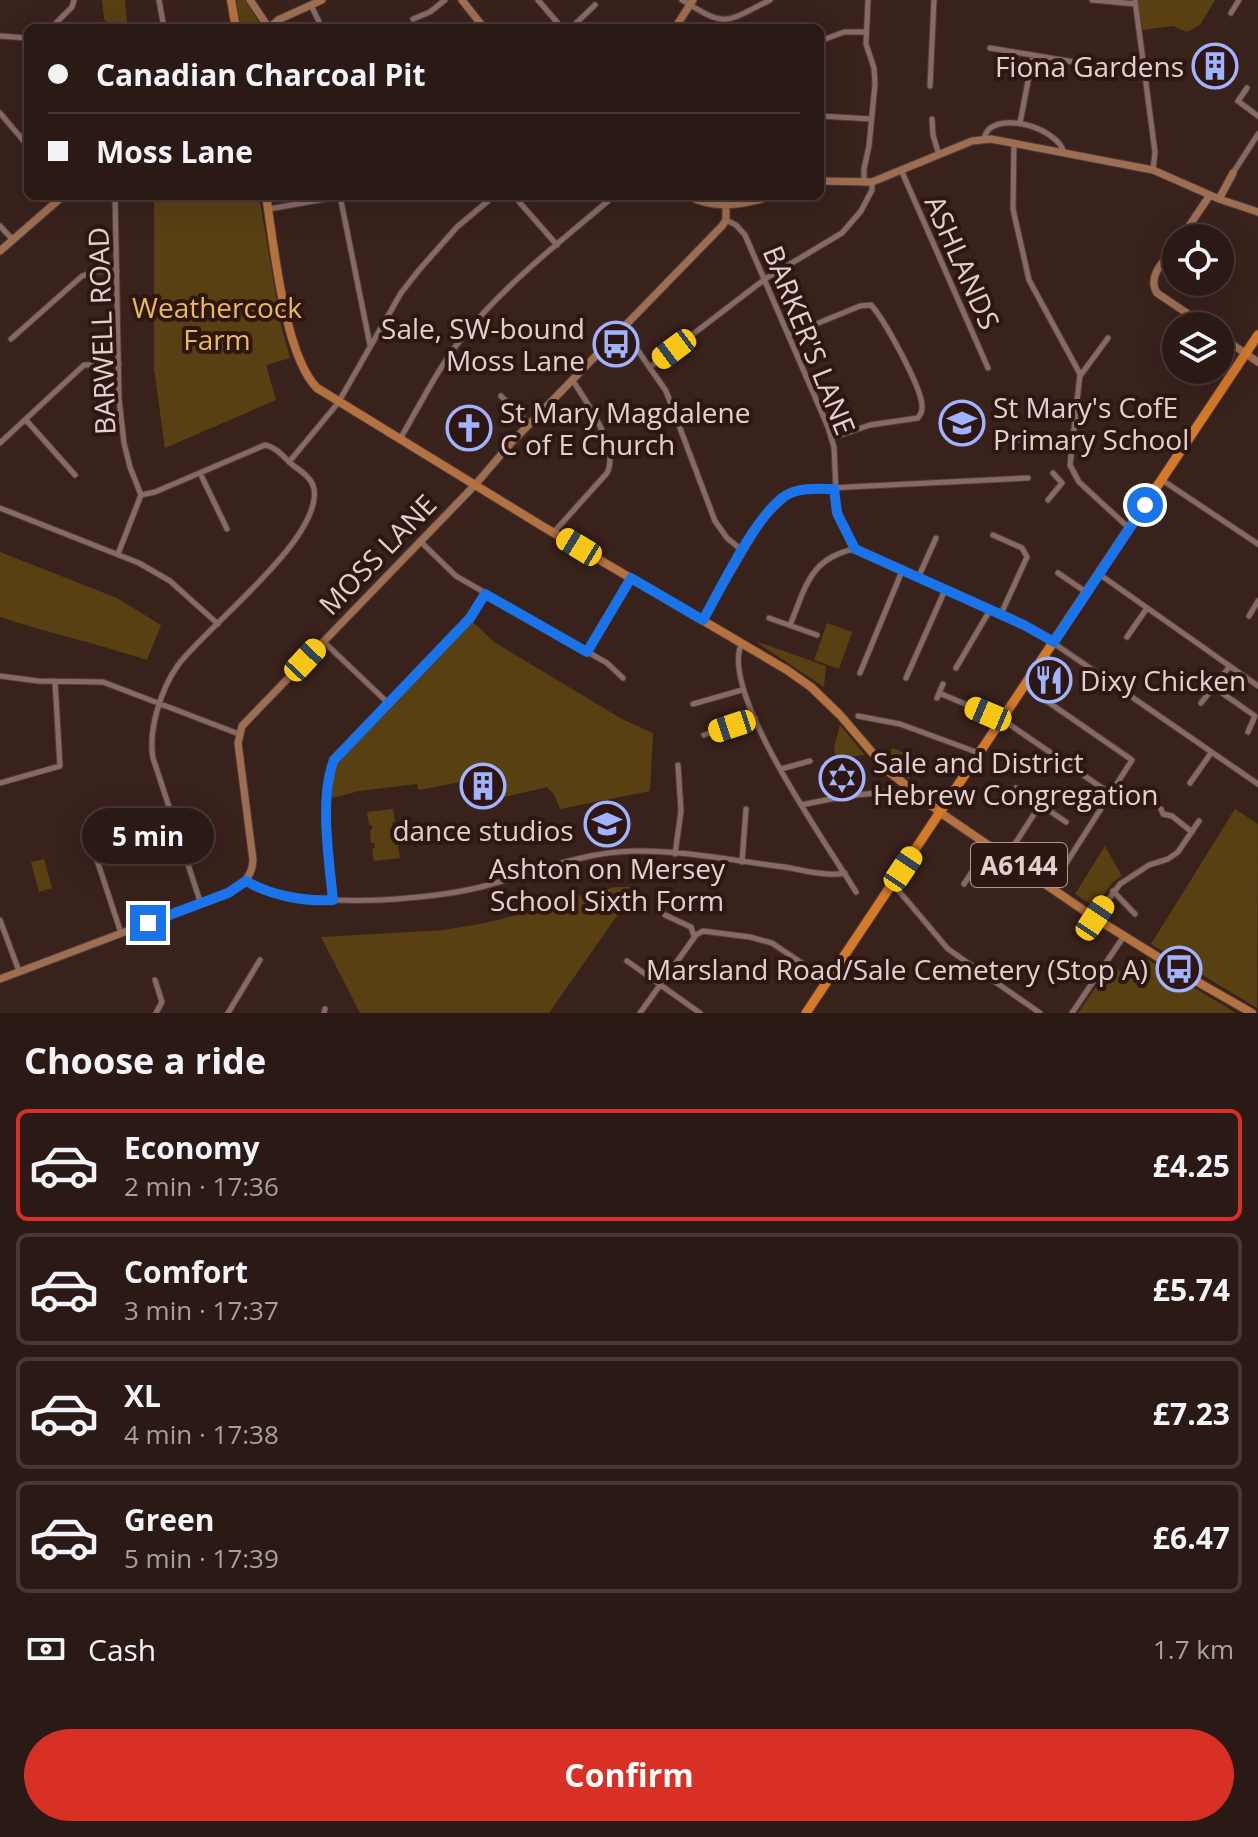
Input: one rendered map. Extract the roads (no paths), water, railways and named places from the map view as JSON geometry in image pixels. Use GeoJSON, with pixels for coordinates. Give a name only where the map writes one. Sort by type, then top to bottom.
{"type":"FeatureCollection","features":[{"type":"Feature","properties":{"kind":"highway"},"geometry":{"type":"LineString","coordinates":[[806,1013],[1258,335]]}},
{"type":"Feature","properties":{"kind":"main road"},"geometry":{"type":"LineString","coordinates":[[231,0],[235,24]]}},
{"type":"Feature","properties":{"kind":"main road","name":"A6144"},"geometry":{"type":"LineString","coordinates":[[267,200],[297,358],[311,382],[338,403],[811,687],[850,725],[888,771],[941,813],[1095,918],[1252,1013]]}},
{"type":"Feature","properties":{"kind":"street"},"geometry":{"type":"LineString","coordinates":[[58,24],[74,0]]}},
{"type":"Feature","properties":{"kind":"street"},"geometry":{"type":"LineString","coordinates":[[159,0],[163,24]]}},
{"type":"Feature","properties":{"kind":"street"},"geometry":{"type":"LineString","coordinates":[[250,0],[266,24]]}},
{"type":"Feature","properties":{"kind":"street"},"geometry":{"type":"LineString","coordinates":[[274,24],[322,0]]}},
{"type":"Feature","properties":{"kind":"street"},"geometry":{"type":"LineString","coordinates":[[413,19],[430,12],[445,0]]}},
{"type":"Feature","properties":{"kind":"street"},"geometry":{"type":"LineString","coordinates":[[462,0],[479,24]]}},
{"type":"Feature","properties":{"kind":"street"},"geometry":{"type":"LineString","coordinates":[[538,0],[559,24]]}},
{"type":"Feature","properties":{"kind":"street"},"geometry":{"type":"LineString","coordinates":[[682,0],[692,2],[708,17],[721,20],[733,18],[770,0]]}},
{"type":"Feature","properties":{"kind":"street"},"geometry":{"type":"LineString","coordinates":[[650,367],[765,279],[842,233],[866,203],[872,190],[864,169],[875,76],[865,32],[868,0]]}},
{"type":"Feature","properties":{"kind":"street"},"geometry":{"type":"LineString","coordinates":[[930,86],[934,0]]}},
{"type":"Feature","properties":{"kind":"street"},"geometry":{"type":"LineString","coordinates":[[1092,0],[1136,2],[1155,152],[1153,170]]}},
{"type":"Feature","properties":{"kind":"street"},"geometry":{"type":"LineString","coordinates":[[1231,13],[1239,0]]}},
{"type":"Feature","properties":{"kind":"street"},"geometry":{"type":"LineString","coordinates":[[678,24],[692,2]]}},
{"type":"Feature","properties":{"kind":"street"},"geometry":{"type":"LineString","coordinates":[[311,5],[320,24]]}},
{"type":"Feature","properties":{"kind":"street"},"geometry":{"type":"LineString","coordinates":[[575,24],[595,5]]}},
{"type":"Feature","properties":{"kind":"street"},"geometry":{"type":"LineString","coordinates":[[824,40],[844,32],[865,32]]}},
{"type":"Feature","properties":{"kind":"street"},"geometry":{"type":"LineString","coordinates":[[0,36],[24,38]]}},
{"type":"Feature","properties":{"kind":"street"},"geometry":{"type":"LineString","coordinates":[[990,48],[1074,62]]}},
{"type":"Feature","properties":{"kind":"street"},"geometry":{"type":"LineString","coordinates":[[1020,123],[1033,55]]}},
{"type":"Feature","properties":{"kind":"street"},"geometry":{"type":"LineString","coordinates":[[1247,88],[1238,101],[1258,116]]}},
{"type":"Feature","properties":{"kind":"street"},"geometry":{"type":"LineString","coordinates":[[0,113],[24,141]]}},
{"type":"Feature","properties":{"kind":"street"},"geometry":{"type":"LineString","coordinates":[[824,116],[872,119]]}},
{"type":"Feature","properties":{"kind":"street"},"geometry":{"type":"LineString","coordinates":[[932,119],[933,135],[940,156]]}},
{"type":"Feature","properties":{"kind":"street"},"geometry":{"type":"LineString","coordinates":[[984,139],[990,128],[1020,123],[1046,132],[1059,142],[1064,153]]}},
{"type":"Feature","properties":{"kind":"street"},"geometry":{"type":"LineString","coordinates":[[1219,199],[1258,134]]}},
{"type":"Feature","properties":{"kind":"street"},"geometry":{"type":"LineString","coordinates":[[824,181],[869,183],[984,139],[1153,170],[1219,199],[1258,212]]}},
{"type":"Feature","properties":{"kind":"street"},"geometry":{"type":"LineString","coordinates":[[1014,143],[1013,209],[1029,280],[1080,377],[1069,457],[1075,477],[1130,529]]}},
{"type":"Feature","properties":{"kind":"street","name":"ASHLANDS"},"geometry":{"type":"LineString","coordinates":[[902,172],[988,368]]}},
{"type":"Feature","properties":{"kind":"street"},"geometry":{"type":"LineString","coordinates":[[1190,224],[1210,195]]}},
{"type":"Feature","properties":{"kind":"street"},"geometry":{"type":"LineString","coordinates":[[0,251],[58,200]]}},
{"type":"Feature","properties":{"kind":"street","name":"BARWELL ROAD"},"geometry":{"type":"LineString","coordinates":[[115,200],[119,399],[124,443],[141,495]]}},
{"type":"Feature","properties":{"kind":"street"},"geometry":{"type":"LineString","coordinates":[[268,209],[318,200]]}},
{"type":"Feature","properties":{"kind":"street"},"geometry":{"type":"LineString","coordinates":[[341,200],[370,346]]}},
{"type":"Feature","properties":{"kind":"street"},"geometry":{"type":"LineString","coordinates":[[289,462],[338,403],[401,293],[438,247],[490,200]]}},
{"type":"Feature","properties":{"kind":"street"},"geometry":{"type":"LineString","coordinates":[[518,200],[557,245]]}},
{"type":"Feature","properties":{"kind":"street"},"geometry":{"type":"LineString","coordinates":[[399,440],[459,342],[498,298],[609,200]]}},
{"type":"Feature","properties":{"kind":"street"},"geometry":{"type":"LineString","coordinates":[[697,200],[706,204],[726,205],[752,200]]}},
{"type":"Feature","properties":{"kind":"street"},"geometry":{"type":"LineString","coordinates":[[726,205],[726,220]]}},
{"type":"Feature","properties":{"kind":"street","name":"BARKER'S LANE"},"geometry":{"type":"LineString","coordinates":[[726,220],[745,235],[832,438],[837,513],[855,549]]}},
{"type":"Feature","properties":{"kind":"street","name":"MOSS LANE"},"geometry":{"type":"LineString","coordinates":[[239,734],[256,710],[726,220]]}},
{"type":"Feature","properties":{"kind":"street"},"geometry":{"type":"LineString","coordinates":[[0,226],[13,240]]}},
{"type":"Feature","properties":{"kind":"street"},"geometry":{"type":"LineString","coordinates":[[1162,268],[1153,282],[1157,293],[1185,312]]}},
{"type":"Feature","properties":{"kind":"street"},"geometry":{"type":"LineString","coordinates":[[11,339],[82,276],[97,271],[117,271]]}},
{"type":"Feature","properties":{"kind":"street"},"geometry":{"type":"LineString","coordinates":[[789,335],[860,306],[871,305],[898,349],[921,400],[922,410],[918,418],[870,425],[832,438]]}},
{"type":"Feature","properties":{"kind":"street"},"geometry":{"type":"LineString","coordinates":[[366,323],[382,327]]}},
{"type":"Feature","properties":{"kind":"street"},"geometry":{"type":"LineString","coordinates":[[623,329],[666,391],[715,521],[727,538],[743,551]]}},
{"type":"Feature","properties":{"kind":"street"},"geometry":{"type":"LineString","coordinates":[[1080,377],[1108,338]]}},
{"type":"Feature","properties":{"kind":"street"},"geometry":{"type":"LineString","coordinates":[[1234,345],[1258,362]]}},
{"type":"Feature","properties":{"kind":"street"},"geometry":{"type":"LineString","coordinates":[[0,443],[84,365],[119,364]]}},
{"type":"Feature","properties":{"kind":"street"},"geometry":{"type":"LineString","coordinates":[[553,533],[607,473],[611,464],[599,425],[573,381]]}},
{"type":"Feature","properties":{"kind":"street"},"geometry":{"type":"LineString","coordinates":[[501,396],[530,424]]}},
{"type":"Feature","properties":{"kind":"street"},"geometry":{"type":"LineString","coordinates":[[26,420],[75,475]]}},
{"type":"Feature","properties":{"kind":"street"},"geometry":{"type":"LineString","coordinates":[[998,430],[1001,442],[1062,436],[1072,441]]}},
{"type":"Feature","properties":{"kind":"street"},"geometry":{"type":"LineString","coordinates":[[118,554],[141,495],[155,492],[265,445],[274,447],[313,485],[313,504],[304,526],[287,549],[177,667],[160,704],[152,733],[153,758],[201,904]]}},
{"type":"Feature","properties":{"kind":"street"},"geometry":{"type":"LineString","coordinates":[[200,473],[227,529]]}},
{"type":"Feature","properties":{"kind":"street"},"geometry":{"type":"LineString","coordinates":[[1048,500],[1062,483],[1053,473]]}},
{"type":"Feature","properties":{"kind":"street"},"geometry":{"type":"LineString","coordinates":[[703,620],[763,519],[788,495],[809,489],[1028,478]]}},
{"type":"Feature","properties":{"kind":"street"},"geometry":{"type":"LineString","coordinates":[[1161,480],[1258,544]]}},
{"type":"Feature","properties":{"kind":"street"},"geometry":{"type":"LineString","coordinates":[[0,508],[118,554],[170,581],[218,624]]}},
{"type":"Feature","properties":{"kind":"street"},"geometry":{"type":"LineString","coordinates":[[993,535],[1022,548],[1027,557],[1001,614]]}},
{"type":"Feature","properties":{"kind":"street"},"geometry":{"type":"LineString","coordinates":[[918,578],[936,538]]}},
{"type":"Feature","properties":{"kind":"street"},"geometry":{"type":"LineString","coordinates":[[419,541],[456,576],[613,667],[623,678]]}},
{"type":"Feature","properties":{"kind":"street"},"geometry":{"type":"LineString","coordinates":[[790,625],[819,564],[855,549],[1001,614],[1054,642],[1258,784]]}},
{"type":"Feature","properties":{"kind":"street"},"geometry":{"type":"LineString","coordinates":[[860,673],[902,571]]}},
{"type":"Feature","properties":{"kind":"street"},"geometry":{"type":"LineString","coordinates":[[1058,573],[1087,592]]}},
{"type":"Feature","properties":{"kind":"street"},"geometry":{"type":"LineString","coordinates":[[1099,574],[1258,686]]}},
{"type":"Feature","properties":{"kind":"street"},"geometry":{"type":"LineString","coordinates":[[587,652],[631,578]]}},
{"type":"Feature","properties":{"kind":"street"},"geometry":{"type":"LineString","coordinates":[[906,678],[945,590]]}},
{"type":"Feature","properties":{"kind":"street"},"geometry":{"type":"LineString","coordinates":[[333,900],[327,819],[334,760],[470,618],[485,594]]}},
{"type":"Feature","properties":{"kind":"street"},"geometry":{"type":"LineString","coordinates":[[1249,616],[1258,601]]}},
{"type":"Feature","properties":{"kind":"street"},"geometry":{"type":"LineString","coordinates":[[1127,637],[1147,608]]}},
{"type":"Feature","properties":{"kind":"street"},"geometry":{"type":"LineString","coordinates":[[956,668],[990,610]]}},
{"type":"Feature","properties":{"kind":"street"},"geometry":{"type":"LineString","coordinates":[[769,618],[817,635]]}},
{"type":"Feature","properties":{"kind":"street"},"geometry":{"type":"LineString","coordinates":[[323,641],[388,703]]}},
{"type":"Feature","properties":{"kind":"street"},"geometry":{"type":"LineString","coordinates":[[742,643],[737,657],[742,690],[801,805],[856,892]]}},
{"type":"Feature","properties":{"kind":"street"},"geometry":{"type":"LineString","coordinates":[[1201,703],[1230,666]]}},
{"type":"Feature","properties":{"kind":"street"},"geometry":{"type":"LineString","coordinates":[[0,676],[103,682],[239,734],[253,860],[246,881],[228,893],[0,979]]}},
{"type":"Feature","properties":{"kind":"street"},"geometry":{"type":"LineString","coordinates":[[0,783],[60,766],[55,681]]}},
{"type":"Feature","properties":{"kind":"street"},"geometry":{"type":"LineString","coordinates":[[943,684],[938,696],[1003,720],[1111,794]]}},
{"type":"Feature","properties":{"kind":"street"},"geometry":{"type":"LineString","coordinates":[[1025,686],[1132,760],[1051,887]]}},
{"type":"Feature","properties":{"kind":"street"},"geometry":{"type":"LineString","coordinates":[[1215,688],[1255,716],[1255,722],[1248,732]]}},
{"type":"Feature","properties":{"kind":"street"},"geometry":{"type":"LineString","coordinates":[[693,704],[742,690]]}},
{"type":"Feature","properties":{"kind":"street"},"geometry":{"type":"LineString","coordinates":[[858,716],[900,724],[980,754]]}},
{"type":"Feature","properties":{"kind":"street"},"geometry":{"type":"LineString","coordinates":[[704,735],[755,718]]}},
{"type":"Feature","properties":{"kind":"street"},"geometry":{"type":"LineString","coordinates":[[1190,783],[1193,774],[1211,753]]}},
{"type":"Feature","properties":{"kind":"street"},"geometry":{"type":"LineString","coordinates":[[781,769],[810,761]]}},
{"type":"Feature","properties":{"kind":"street"},"geometry":{"type":"LineString","coordinates":[[675,854],[681,811],[681,766]]}},
{"type":"Feature","properties":{"kind":"street"},"geometry":{"type":"LineString","coordinates":[[1016,788],[1066,822]]}},
{"type":"Feature","properties":{"kind":"street"},"geometry":{"type":"LineString","coordinates":[[801,805],[886,792]]}},
{"type":"Feature","properties":{"kind":"street"},"geometry":{"type":"LineString","coordinates":[[1007,856],[1040,805]]}},
{"type":"Feature","properties":{"kind":"street"},"geometry":{"type":"LineString","coordinates":[[742,862],[746,809]]}},
{"type":"Feature","properties":{"kind":"street"},"geometry":{"type":"LineString","coordinates":[[1161,814],[1172,816],[1192,832]]}},
{"type":"Feature","properties":{"kind":"street"},"geometry":{"type":"LineString","coordinates":[[1095,918],[1113,891],[1149,865],[1174,855],[1199,821]]}},
{"type":"Feature","properties":{"kind":"street"},"geometry":{"type":"LineString","coordinates":[[964,884],[990,845]]}},
{"type":"Feature","properties":{"kind":"street"},"geometry":{"type":"LineString","coordinates":[[93,848],[121,933]]}},
{"type":"Feature","properties":{"kind":"street"},"geometry":{"type":"LineString","coordinates":[[246,881],[270,892],[302,898],[380,899],[482,887],[594,855],[635,851],[845,873]]}},
{"type":"Feature","properties":{"kind":"street"},"geometry":{"type":"LineString","coordinates":[[893,884],[948,949],[1040,1013]]}},
{"type":"Feature","properties":{"kind":"street"},"geometry":{"type":"LineString","coordinates":[[1113,891],[1135,915]]}},
{"type":"Feature","properties":{"kind":"street"},"geometry":{"type":"LineString","coordinates":[[665,915],[691,927],[695,937]]}},
{"type":"Feature","properties":{"kind":"street"},"geometry":{"type":"LineString","coordinates":[[0,920],[19,971]]}},
{"type":"Feature","properties":{"kind":"street"},"geometry":{"type":"LineString","coordinates":[[640,1013],[695,937],[703,931],[761,939],[779,946],[828,980]]}},
{"type":"Feature","properties":{"kind":"street"},"geometry":{"type":"LineString","coordinates":[[1072,1013],[1124,936]]}},
{"type":"Feature","properties":{"kind":"street"},"geometry":{"type":"LineString","coordinates":[[228,1013],[260,960]]}},
{"type":"Feature","properties":{"kind":"street"},"geometry":{"type":"LineString","coordinates":[[627,961],[700,1013]]}},
{"type":"Feature","properties":{"kind":"street"},"geometry":{"type":"LineString","coordinates":[[155,980],[162,999],[156,1013]]}},
{"type":"Feature","properties":{"kind":"place","name":"Fiona Gardens"},"geometry":{"type":"Point","coordinates":[1215,66]}},
{"type":"Feature","properties":{"kind":"place","name":"Sale, SW-bound Moss Lane"},"geometry":{"type":"Point","coordinates":[616,344]}},
{"type":"Feature","properties":{"kind":"place","name":"St Mary's CofE Primary School"},"geometry":{"type":"Point","coordinates":[962,423]}},
{"type":"Feature","properties":{"kind":"place","name":"St Mary Magdalene C of E Church"},"geometry":{"type":"Point","coordinates":[469,428]}},
{"type":"Feature","properties":{"kind":"place","name":"Dixy Chicken"},"geometry":{"type":"Point","coordinates":[1049,680]}},
{"type":"Feature","properties":{"kind":"place","name":"Sale and District Hebrew Congregation"},"geometry":{"type":"Point","coordinates":[842,778]}},
{"type":"Feature","properties":{"kind":"place","name":"dance studios"},"geometry":{"type":"Point","coordinates":[483,786]}},
{"type":"Feature","properties":{"kind":"place","name":"Ashton on Mersey School Sixth Form"},"geometry":{"type":"Point","coordinates":[607,824]}},
{"type":"Feature","properties":{"kind":"place","name":"Marsland Road/Sale Cemetery (Stop A)"},"geometry":{"type":"Point","coordinates":[1179,969]}},
{"type":"Feature","properties":{"kind":"park label","name":"Weathercock Farm"},"geometry":{"type":"Point","coordinates":[217,323]}}]}
